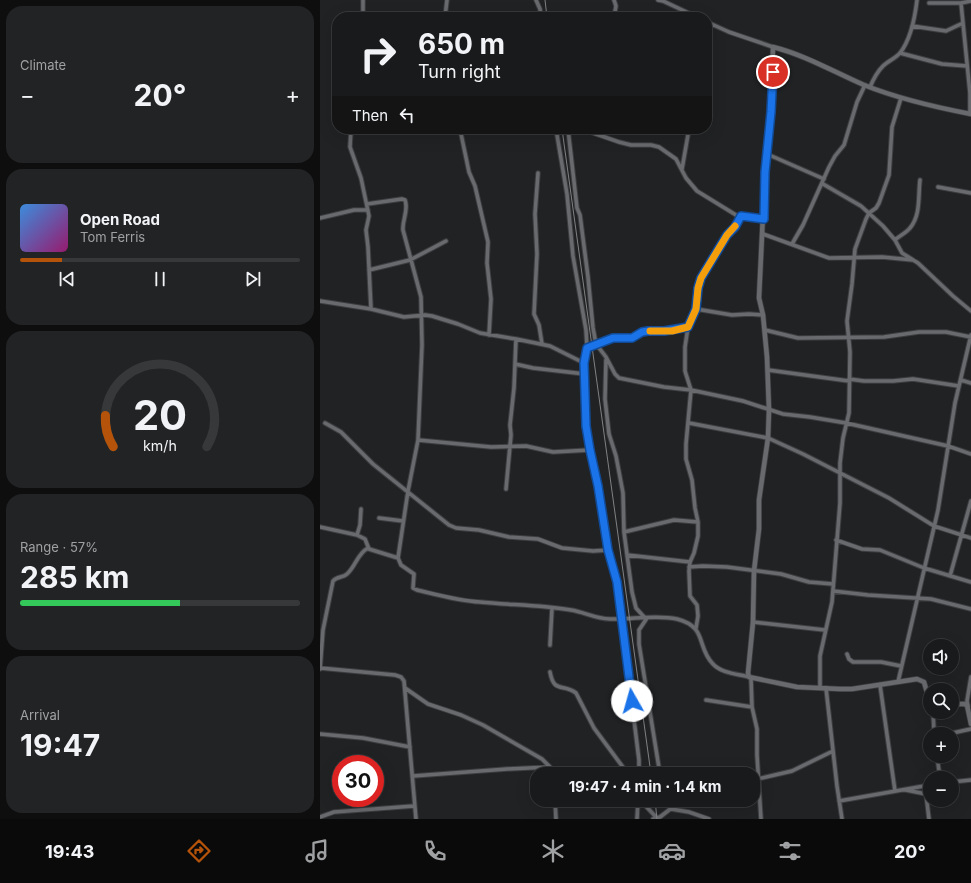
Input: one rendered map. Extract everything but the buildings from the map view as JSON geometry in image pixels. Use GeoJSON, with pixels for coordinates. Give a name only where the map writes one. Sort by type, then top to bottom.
{"type":"FeatureCollection","features":[{"type":"Feature","properties":{"kind":"street"},"geometry":{"type":"LineString","coordinates":[[363,0],[363,12]]}},
{"type":"Feature","properties":{"kind":"street"},"geometry":{"type":"LineString","coordinates":[[446,12],[447,0]]}},
{"type":"Feature","properties":{"kind":"street"},"geometry":{"type":"LineString","coordinates":[[536,0],[540,12]]}},
{"type":"Feature","properties":{"kind":"street"},"geometry":{"type":"LineString","coordinates":[[614,0],[616,6],[615,12]]}},
{"type":"Feature","properties":{"kind":"street"},"geometry":{"type":"LineString","coordinates":[[658,0],[686,12]]}},
{"type":"Feature","properties":{"kind":"street"},"geometry":{"type":"LineString","coordinates":[[792,244],[803,225],[835,156],[845,141],[853,112],[867,86],[883,66],[900,53],[912,26],[916,0]]}},
{"type":"Feature","properties":{"kind":"street"},"geometry":{"type":"LineString","coordinates":[[929,3],[942,1],[962,3],[969,1]]}},
{"type":"Feature","properties":{"kind":"street"},"geometry":{"type":"LineString","coordinates":[[712,24],[729,32],[791,52],[867,86],[901,98],[970,114],[970,92],[962,3]]}},
{"type":"Feature","properties":{"kind":"street"},"geometry":{"type":"LineString","coordinates":[[912,26],[946,31],[963,23]]}},
{"type":"Feature","properties":{"kind":"street"},"geometry":{"type":"LineString","coordinates":[[758,767],[757,729],[752,707],[750,678],[748,673],[753,622],[754,571],[759,525],[758,500],[768,438],[768,370],[765,330],[759,298],[764,219],[765,172],[771,112],[773,47]]}},
{"type":"Feature","properties":{"kind":"street"},"geometry":{"type":"LineString","coordinates":[[966,48],[971,48]]}},
{"type":"Feature","properties":{"kind":"street"},"geometry":{"type":"LineString","coordinates":[[900,53],[942,64],[967,66]]}},
{"type":"Feature","properties":{"kind":"street"},"geometry":{"type":"LineString","coordinates":[[820,688],[820,656],[833,591],[840,503],[840,463],[850,401],[850,352],[847,321],[855,249],[862,226],[869,214],[879,203],[889,175],[892,128],[901,98]]}},
{"type":"Feature","properties":{"kind":"street"},"geometry":{"type":"LineString","coordinates":[[350,134],[350,147],[361,178],[369,216],[366,230],[371,309]]}},
{"type":"Feature","properties":{"kind":"street"},"geometry":{"type":"LineString","coordinates":[[461,134],[469,172],[475,186],[488,242],[487,263],[491,299],[489,335]]}},
{"type":"Feature","properties":{"kind":"street"},"geometry":{"type":"LineString","coordinates":[[557,134],[567,194],[573,256],[586,330],[587,348],[584,363],[586,426],[598,486],[608,550],[617,582],[620,619],[639,767]]}},
{"type":"Feature","properties":{"kind":"street"},"geometry":{"type":"LineString","coordinates":[[569,134],[596,344],[619,378],[664,387],[691,390],[743,401],[783,414],[810,416],[846,423],[948,446],[971,454]]}},
{"type":"Feature","properties":{"kind":"street"},"geometry":{"type":"LineString","coordinates":[[598,134],[631,145],[651,145],[658,147],[676,159],[682,171],[697,191],[727,210],[741,216],[764,219]]}},
{"type":"Feature","properties":{"kind":"street"},"geometry":{"type":"LineString","coordinates":[[682,171],[688,134]]}},
{"type":"Feature","properties":{"kind":"street"},"geometry":{"type":"LineString","coordinates":[[767,154],[824,179]]}},
{"type":"Feature","properties":{"kind":"street"},"geometry":{"type":"LineString","coordinates":[[538,173],[535,214],[537,254],[534,314],[539,325],[542,344]]}},
{"type":"Feature","properties":{"kind":"street"},"geometry":{"type":"LineString","coordinates":[[895,240],[909,230],[918,211],[920,180]]}},
{"type":"Feature","properties":{"kind":"street"},"geometry":{"type":"LineString","coordinates":[[823,184],[862,206],[895,240],[902,253],[915,261],[971,311]]}},
{"type":"Feature","properties":{"kind":"street"},"geometry":{"type":"LineString","coordinates":[[938,187],[971,193]]}},
{"type":"Feature","properties":{"kind":"street"},"geometry":{"type":"LineString","coordinates":[[367,204],[402,199],[405,200],[407,205],[402,222],[403,230],[421,297],[421,390],[418,440],[408,491],[398,558],[401,565],[414,574],[413,588],[448,598],[571,610],[608,619],[667,617],[687,622],[696,628]]}},
{"type":"Feature","properties":{"kind":"street"},"geometry":{"type":"LineString","coordinates":[[320,218],[354,210],[368,210]]}},
{"type":"Feature","properties":{"kind":"street"},"geometry":{"type":"LineString","coordinates":[[741,216],[735,227],[727,235],[701,278],[698,288],[696,309],[688,327],[685,347],[685,371],[691,390],[686,459],[692,480],[698,522],[698,536],[689,567],[689,593],[697,605],[698,616],[696,628],[705,651],[713,664],[721,670],[750,678],[797,687],[852,689],[914,679],[922,680],[924,683]]}},
{"type":"Feature","properties":{"kind":"street"},"geometry":{"type":"LineString","coordinates":[[763,234],[829,258],[882,257],[915,261]]}},
{"type":"Feature","properties":{"kind":"street"},"geometry":{"type":"LineString","coordinates":[[369,270],[410,260],[446,241]]}},
{"type":"Feature","properties":{"kind":"street"},"geometry":{"type":"LineString","coordinates":[[320,301],[371,309],[404,317],[421,315],[436,317],[480,333],[550,346],[584,363]]}},
{"type":"Feature","properties":{"kind":"street"},"geometry":{"type":"LineString","coordinates":[[696,309],[732,315],[763,315]]}},
{"type":"Feature","properties":{"kind":"street"},"geometry":{"type":"LineString","coordinates":[[587,348],[613,338],[632,338],[642,332],[664,331],[688,327]]}},
{"type":"Feature","properties":{"kind":"street"},"geometry":{"type":"LineString","coordinates":[[765,330],[798,338],[884,337],[920,332],[946,332],[971,336],[955,404],[934,526],[898,682]]}},
{"type":"Feature","properties":{"kind":"street"},"geometry":{"type":"LineString","coordinates":[[506,489],[516,339]]}},
{"type":"Feature","properties":{"kind":"street"},"geometry":{"type":"LineString","coordinates":[[606,357],[605,399],[609,434],[616,456],[623,493],[624,532],[634,603],[636,608],[646,618]]}},
{"type":"Feature","properties":{"kind":"street"},"geometry":{"type":"LineString","coordinates":[[515,364],[533,368],[585,374]]}},
{"type":"Feature","properties":{"kind":"street"},"geometry":{"type":"LineString","coordinates":[[768,370],[849,380],[893,381],[913,379],[959,386]]}},
{"type":"Feature","properties":{"kind":"street"},"geometry":{"type":"LineString","coordinates":[[961,380],[971,383]]}},
{"type":"Feature","properties":{"kind":"street"},"geometry":{"type":"LineString","coordinates":[[325,423],[340,432],[373,464],[449,525],[456,528],[479,530],[496,535],[538,539],[562,548],[608,550]]}},
{"type":"Feature","properties":{"kind":"street"},"geometry":{"type":"LineString","coordinates":[[689,423],[768,438],[803,454],[889,498],[934,526],[971,538]]}},
{"type":"Feature","properties":{"kind":"street"},"geometry":{"type":"LineString","coordinates":[[418,440],[491,447],[526,446],[553,452],[590,450]]}},
{"type":"Feature","properties":{"kind":"street"},"geometry":{"type":"LineString","coordinates":[[950,576],[971,501]]}},
{"type":"Feature","properties":{"kind":"street"},"geometry":{"type":"LineString","coordinates":[[357,535],[360,525],[361,509]]}},
{"type":"Feature","properties":{"kind":"street"},"geometry":{"type":"LineString","coordinates":[[379,518],[403,521]]}},
{"type":"Feature","properties":{"kind":"street"},"geometry":{"type":"LineString","coordinates":[[624,532],[665,521],[674,520],[698,522]]}},
{"type":"Feature","properties":{"kind":"street"},"geometry":{"type":"LineString","coordinates":[[320,527],[357,535],[365,539],[368,548],[398,558]]}},
{"type":"Feature","properties":{"kind":"street"},"geometry":{"type":"LineString","coordinates":[[836,540],[862,549],[880,550],[924,568],[971,582]]}},
{"type":"Feature","properties":{"kind":"street"},"geometry":{"type":"LineString","coordinates":[[368,548],[359,555],[346,575],[337,577],[333,581],[323,630],[320,668],[395,675],[403,679],[416,819]]}},
{"type":"Feature","properties":{"kind":"street"},"geometry":{"type":"LineString","coordinates":[[627,555],[690,562]]}},
{"type":"Feature","properties":{"kind":"street"},"geometry":{"type":"LineString","coordinates":[[689,567],[715,566],[781,574],[809,582],[833,584]]}},
{"type":"Feature","properties":{"kind":"street"},"geometry":{"type":"LineString","coordinates":[[833,591],[939,600],[971,609]]}},
{"type":"Feature","properties":{"kind":"street"},"geometry":{"type":"LineString","coordinates":[[550,645],[552,608]]}},
{"type":"Feature","properties":{"kind":"street"},"geometry":{"type":"LineString","coordinates":[[646,618],[639,630],[639,644],[659,767]]}},
{"type":"Feature","properties":{"kind":"street"},"geometry":{"type":"LineString","coordinates":[[753,622],[825,630]]}},
{"type":"Feature","properties":{"kind":"street"},"geometry":{"type":"LineString","coordinates":[[846,654],[853,662],[881,662],[901,666]]}},
{"type":"Feature","properties":{"kind":"street"},"geometry":{"type":"LineString","coordinates":[[550,672],[555,685],[576,693],[594,728],[623,767]]}},
{"type":"Feature","properties":{"kind":"street"},"geometry":{"type":"LineString","coordinates":[[971,677],[968,707],[971,724]]}},
{"type":"Feature","properties":{"kind":"street"},"geometry":{"type":"LineString","coordinates":[[880,685],[895,791]]}},
{"type":"Feature","properties":{"kind":"street"},"geometry":{"type":"LineString","coordinates":[[405,688],[428,704],[461,715],[483,725],[542,759],[550,767]]}},
{"type":"Feature","properties":{"kind":"street"},"geometry":{"type":"LineString","coordinates":[[826,688],[842,819]]}},
{"type":"Feature","properties":{"kind":"street"},"geometry":{"type":"LineString","coordinates":[[706,700],[752,707]]}},
{"type":"Feature","properties":{"kind":"street"},"geometry":{"type":"LineString","coordinates":[[959,704],[964,704],[968,707]]}},
{"type":"Feature","properties":{"kind":"street"},"geometry":{"type":"LineString","coordinates":[[959,731],[971,729]]}},
{"type":"Feature","properties":{"kind":"street"},"geometry":{"type":"LineString","coordinates":[[320,734],[363,738],[410,747]]}},
{"type":"Feature","properties":{"kind":"street"},"geometry":{"type":"LineString","coordinates":[[760,778],[792,771],[833,751]]}},
{"type":"Feature","properties":{"kind":"street"},"geometry":{"type":"LineString","coordinates":[[413,776],[530,768]]}},
{"type":"Feature","properties":{"kind":"street"},"geometry":{"type":"LineString","coordinates":[[959,781],[971,780]]}},
{"type":"Feature","properties":{"kind":"street"},"geometry":{"type":"LineString","coordinates":[[839,801],[923,786]]}},
{"type":"Feature","properties":{"kind":"street"},"geometry":{"type":"LineString","coordinates":[[903,790],[923,793]]}},
{"type":"Feature","properties":{"kind":"street"},"geometry":{"type":"LineString","coordinates":[[760,794],[761,819]]}},
{"type":"Feature","properties":{"kind":"street"},"geometry":{"type":"LineString","coordinates":[[320,816],[334,812],[414,806]]}},
{"type":"Feature","properties":{"kind":"street"},"geometry":{"type":"LineString","coordinates":[[555,807],[556,819]]}},
{"type":"Feature","properties":{"kind":"street"},"geometry":{"type":"LineString","coordinates":[[637,819],[638,807]]}},
{"type":"Feature","properties":{"kind":"street"},"geometry":{"type":"LineString","coordinates":[[646,807],[657,818],[673,807]]}},
{"type":"Feature","properties":{"kind":"street"},"geometry":{"type":"LineString","coordinates":[[928,807],[929,819]]}},
{"type":"Feature","properties":{"kind":"street"},"geometry":{"type":"LineString","coordinates":[[671,809],[689,812],[709,819]]}},
{"type":"Feature","properties":{"kind":"railway"},"geometry":{"type":"LineString","coordinates":[[545,0],[546,12]]}},
{"type":"Feature","properties":{"kind":"railway"},"geometry":{"type":"LineString","coordinates":[[563,134],[650,767]]}},
{"type":"Feature","properties":{"kind":"railway"},"geometry":{"type":"LineString","coordinates":[[656,807],[657,819]]}},
{"type":"Feature","properties":{"kind":"slow traffic"},"geometry":{"type":"LineString","coordinates":[[650,331],[672,331],[688,327],[696,309],[698,283],[727,235],[735,226]]}},
{"type":"Feature","properties":{"kind":"route"},"geometry":{"type":"LineString","coordinates":[[632,701],[620,619],[620,602],[617,582],[608,550],[598,486],[586,426],[584,363],[587,348],[613,338],[632,338],[642,332],[672,331],[688,327],[696,309],[698,283],[729,232],[735,227],[741,216],[764,219],[765,172],[773,72]]}}]}
